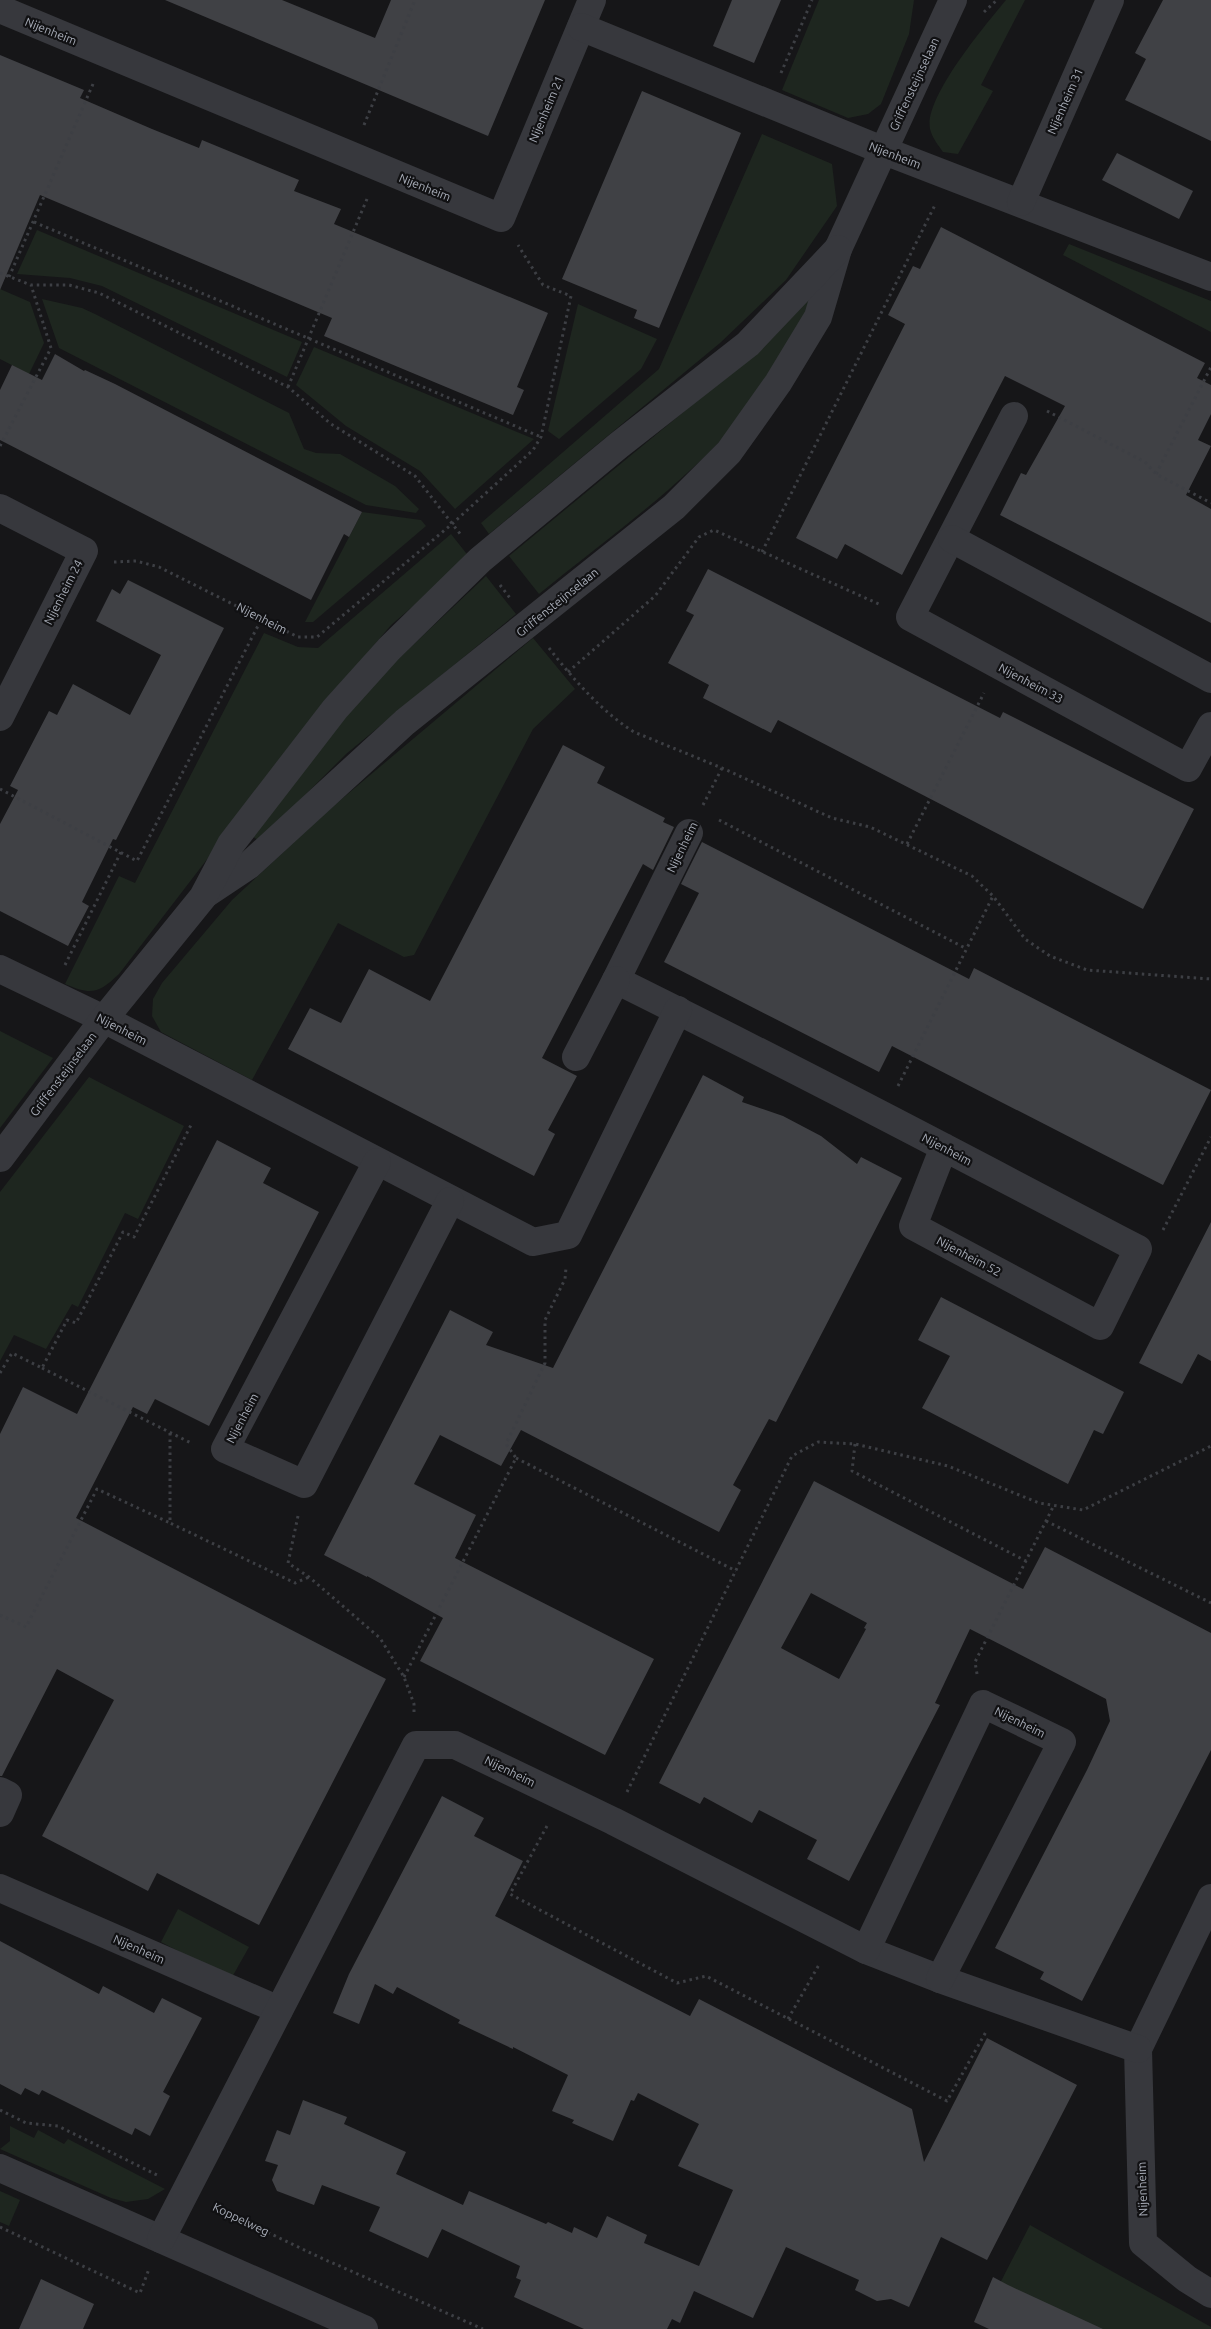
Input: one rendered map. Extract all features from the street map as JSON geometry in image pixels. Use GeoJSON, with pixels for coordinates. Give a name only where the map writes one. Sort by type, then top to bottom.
{"type":"FeatureCollection","features":[{"type":"Feature","properties":{"kind":"street","name":"Nijenheim 21"},"geometry":{"type":"LineString","coordinates":[[501,218],[592,0]]}},
{"type":"Feature","properties":{"kind":"street","name":"Griffensteijnselaan"},"geometry":{"type":"LineString","coordinates":[[203,897],[249,865],[405,722],[674,507],[729,452],[778,383],[818,317],[838,249],[882,150],[924,66],[953,0]]}},
{"type":"Feature","properties":{"kind":"street","name":"Nijenheim 31"},"geometry":{"type":"LineString","coordinates":[[1021,202],[1110,0]]}},
{"type":"Feature","properties":{"kind":"street","name":"Nijenheim"},"geometry":{"type":"LineString","coordinates":[[0,9],[501,218]]}},
{"type":"Feature","properties":{"kind":"street","name":"Nijenheim"},"geometry":{"type":"LineString","coordinates":[[580,27],[882,150],[1021,202],[1211,277]]}},
{"type":"Feature","properties":{"kind":"street","name":"Griffensteijnselaan"},"geometry":{"type":"LineString","coordinates":[[0,1158],[104,1019],[203,897],[231,844],[335,709],[390,649],[480,560],[619,445],[748,344],[838,249]]}},
{"type":"Feature","properties":{"kind":"street"},"geometry":{"type":"LineString","coordinates":[[910,617],[952,540],[1014,416]]}},
{"type":"Feature","properties":{"kind":"street","name":"Nijenheim 24"},"geometry":{"type":"LineString","coordinates":[[0,508],[84,550],[0,717]]}},
{"type":"Feature","properties":{"kind":"street"},"geometry":{"type":"LineString","coordinates":[[952,540],[1211,679]]}},
{"type":"Feature","properties":{"kind":"street","name":"Nijenheim 33"},"geometry":{"type":"LineString","coordinates":[[910,617],[1188,768],[1211,726]]}},
{"type":"Feature","properties":{"kind":"street","name":"Nijenheim"},"geometry":{"type":"LineString","coordinates":[[576,1058],[694,822]]}},
{"type":"Feature","properties":{"kind":"street","name":"Nijenheim"},"geometry":{"type":"LineString","coordinates":[[0,969],[104,1019],[450,1201],[533,1242],[568,1235]]}},
{"type":"Feature","properties":{"kind":"street","name":"Nijenheim"},"geometry":{"type":"LineString","coordinates":[[616,980],[944,1147],[1138,1249]]}},
{"type":"Feature","properties":{"kind":"street"},"geometry":{"type":"LineString","coordinates":[[568,1235],[678,1010]]}},
{"type":"Feature","properties":{"kind":"street","name":"Nijenheim 52"},"geometry":{"type":"LineString","coordinates":[[944,1147],[913,1226],[1100,1326],[1138,1249]]}},
{"type":"Feature","properties":{"kind":"street","name":"Nijenheim"},"geometry":{"type":"LineString","coordinates":[[304,1484],[225,1449],[376,1162]]}},
{"type":"Feature","properties":{"kind":"street"},"geometry":{"type":"LineString","coordinates":[[304,1484],[450,1201]]}},
{"type":"Feature","properties":{"kind":"street","name":"Nijenheim"},"geometry":{"type":"LineString","coordinates":[[866,1950],[982,1704],[1062,1742],[940,1979]]}},
{"type":"Feature","properties":{"kind":"street","name":"Nijenheim"},"geometry":{"type":"LineString","coordinates":[[416,1745],[455,1745],[563,1796],[866,1950],[940,1979],[1138,2049]]}},
{"type":"Feature","properties":{"kind":"street"},"geometry":{"type":"LineString","coordinates":[[161,2239],[416,1745]]}},
{"type":"Feature","properties":{"kind":"street"},"geometry":{"type":"LineString","coordinates":[[0,1791],[8,1795],[0,1813]]}},
{"type":"Feature","properties":{"kind":"street","name":"Nijenheim"},"geometry":{"type":"LineString","coordinates":[[0,1888],[279,2010]]}},
{"type":"Feature","properties":{"kind":"street","name":"Nijenheim"},"geometry":{"type":"LineString","coordinates":[[1211,1898],[1138,2049],[1143,2244],[1187,2279],[1211,2294]]}},
{"type":"Feature","properties":{"kind":"street"},"geometry":{"type":"LineString","coordinates":[[0,2168],[364,2329]]}},
{"type":"Feature","properties":{"kind":"path"},"geometry":{"type":"LineString","coordinates":[[351,156],[415,0]]}},
{"type":"Feature","properties":{"kind":"path"},"geometry":{"type":"LineString","coordinates":[[768,104],[812,0]]}},
{"type":"Feature","properties":{"kind":"path"},"geometry":{"type":"LineString","coordinates":[[9,277],[106,53]]}},
{"type":"Feature","properties":{"kind":"path"},"geometry":{"type":"LineString","coordinates":[[288,387],[380,168]]}},
{"type":"Feature","properties":{"kind":"path"},"geometry":{"type":"LineString","coordinates":[[762,552],[950,176]]}},
{"type":"Feature","properties":{"kind":"path","name":"Nijenheim"},"geometry":{"type":"LineString","coordinates":[[71,577],[114,562],[136,561],[159,567],[298,636],[318,637],[452,524],[533,450],[541,436],[572,296],[543,284],[501,218]]}},
{"type":"Feature","properties":{"kind":"path"},"geometry":{"type":"LineString","coordinates":[[34,222],[541,436]]}},
{"type":"Feature","properties":{"kind":"path"},"geometry":{"type":"LineString","coordinates":[[0,273],[31,285],[70,285],[99,293],[288,387],[331,424],[415,476],[568,672],[620,724],[634,732],[722,768],[832,818],[870,826],[972,876],[993,896],[1025,938],[1050,956],[1088,970],[1211,979]]}},
{"type":"Feature","properties":{"kind":"path"},"geometry":{"type":"LineString","coordinates":[[0,446],[50,348],[31,285]]}},
{"type":"Feature","properties":{"kind":"path"},"geometry":{"type":"LineString","coordinates":[[1156,474],[1211,368]]}},
{"type":"Feature","properties":{"kind":"path"},"geometry":{"type":"LineString","coordinates":[[1014,416],[1025,400],[1145,462],[1156,474],[1211,503]]}},
{"type":"Feature","properties":{"kind":"path"},"geometry":{"type":"LineString","coordinates":[[568,672],[655,596],[699,537],[714,530],[910,617]]}},
{"type":"Feature","properties":{"kind":"path"},"geometry":{"type":"LineString","coordinates":[[0,789],[137,861],[262,618]]}},
{"type":"Feature","properties":{"kind":"path"},"geometry":{"type":"LineString","coordinates":[[907,844],[999,665]]}},
{"type":"Feature","properties":{"kind":"path","name":"Nijenheim"},"geometry":{"type":"LineString","coordinates":[[694,822],[722,768]]}},
{"type":"Feature","properties":{"kind":"path"},"geometry":{"type":"LineString","coordinates":[[694,822],[967,949]]}},
{"type":"Feature","properties":{"kind":"path"},"geometry":{"type":"LineString","coordinates":[[50,994],[121,852]]}},
{"type":"Feature","properties":{"kind":"path"},"geometry":{"type":"LineString","coordinates":[[883,1116],[993,896]]}},
{"type":"Feature","properties":{"kind":"path"},"geometry":{"type":"LineString","coordinates":[[42,1368],[67,1320],[76,1323],[123,1232],[134,1237],[192,1123]]}},
{"type":"Feature","properties":{"kind":"path"},"geometry":{"type":"LineString","coordinates":[[1138,1249],[1162,1232],[1211,1137]]}},
{"type":"Feature","properties":{"kind":"path"},"geometry":{"type":"LineString","coordinates":[[568,1235],[566,1279],[545,1320],[544,1363],[506,1444],[516,1458],[736,1571]]}},
{"type":"Feature","properties":{"kind":"path"},"geometry":{"type":"LineString","coordinates":[[0,1373],[12,1353],[206,1451],[225,1449]]}},
{"type":"Feature","properties":{"kind":"path"},"geometry":{"type":"LineString","coordinates":[[170,1433],[170,1523]]}},
{"type":"Feature","properties":{"kind":"path"},"geometry":{"type":"LineString","coordinates":[[613,1821],[792,1456],[818,1442],[855,1444],[948,1466],[1039,1503],[1083,1510],[1211,1446]]}},
{"type":"Feature","properties":{"kind":"path"},"geometry":{"type":"LineString","coordinates":[[855,1444],[852,1471],[1026,1561]]}},
{"type":"Feature","properties":{"kind":"path"},"geometry":{"type":"LineString","coordinates":[[404,1677],[516,1458]]}},
{"type":"Feature","properties":{"kind":"path"},"geometry":{"type":"LineString","coordinates":[[304,1484],[288,1563],[309,1577],[380,1638],[404,1677],[414,1704],[416,1745]]}},
{"type":"Feature","properties":{"kind":"path"},"geometry":{"type":"LineString","coordinates":[[0,1615],[26,1627],[97,1490],[295,1583],[309,1577]]}},
{"type":"Feature","properties":{"kind":"path"},"geometry":{"type":"LineString","coordinates":[[982,1704],[975,1662],[1054,1505]]}},
{"type":"Feature","properties":{"kind":"path"},"geometry":{"type":"LineString","coordinates":[[1046,1521],[1211,1603]]}},
{"type":"Feature","properties":{"kind":"path"},"geometry":{"type":"LineString","coordinates":[[563,1796],[510,1894],[677,1983],[706,1976],[946,2101],[1003,2001]]}},
{"type":"Feature","properties":{"kind":"path"},"geometry":{"type":"LineString","coordinates":[[788,2018],[836,1934]]}},
{"type":"Feature","properties":{"kind":"path","name":"Koppelweg"},"geometry":{"type":"LineString","coordinates":[[0,2110],[26,2123],[58,2126],[186,2190],[219,2210],[319,2257],[483,2329]]}},
{"type":"Feature","properties":{"kind":"path"},"geometry":{"type":"LineString","coordinates":[[0,2227],[140,2293],[161,2239]]}},
{"type":"Feature","properties":{"kind":"shaded area"},"geometry":{"type":"Polygon","coordinates":[[[819,0],[914,0],[909,34],[881,104],[868,114],[848,118],[782,90],[819,0]]]}},
{"type":"Feature","properties":{"kind":"shaded area"},"geometry":{"type":"Polygon","coordinates":[[[1006,0],[1025,0],[981,85],[993,91],[958,154],[943,152],[931,132],[930,119],[935,102],[957,64],[1006,0]]]}},
{"type":"Feature","properties":{"kind":"shaded area"},"geometry":{"type":"Polygon","coordinates":[[[762,134],[832,164],[837,206],[786,280],[720,343],[489,534],[481,523],[659,369],[762,134]]]}},
{"type":"Feature","properties":{"kind":"shaded area"},"geometry":{"type":"Polygon","coordinates":[[[37,230],[302,342],[287,377],[102,286],[70,278],[17,274],[37,230]]]}},
{"type":"Feature","properties":{"kind":"shaded area"},"geometry":{"type":"Polygon","coordinates":[[[1069,244],[1211,301],[1211,332],[1063,255],[1069,244]]]}},
{"type":"Feature","properties":{"kind":"shaded area"},"geometry":{"type":"Polygon","coordinates":[[[0,289],[30,302],[44,343],[29,374],[0,359],[0,289]]]}},
{"type":"Feature","properties":{"kind":"shaded area"},"geometry":{"type":"Polygon","coordinates":[[[805,296],[813,299],[787,349],[758,396],[735,425],[690,471],[666,492],[539,594],[509,556],[761,348],[805,296]]]}},
{"type":"Feature","properties":{"kind":"shaded area"},"geometry":{"type":"Polygon","coordinates":[[[42,299],[82,308],[95,314],[289,413],[304,449],[316,453],[340,454],[395,486],[419,509],[416,513],[366,505],[59,348],[42,299]]]}},
{"type":"Feature","properties":{"kind":"shaded area"},"geometry":{"type":"Polygon","coordinates":[[[578,304],[657,339],[641,369],[559,439],[548,431],[578,304]]]}},
{"type":"Feature","properties":{"kind":"shaded area"},"geometry":{"type":"Polygon","coordinates":[[[314,347],[534,439],[455,509],[420,471],[346,426],[296,385],[314,347]]]}},
{"type":"Feature","properties":{"kind":"shaded area"},"geometry":{"type":"Polygon","coordinates":[[[362,512],[421,520],[426,526],[313,622],[305,622],[362,512]]]}},
{"type":"Feature","properties":{"kind":"shaded area"},"geometry":{"type":"Polygon","coordinates":[[[451,534],[470,558],[391,625],[343,682],[119,974],[105,986],[94,991],[81,990],[65,984],[119,876],[135,883],[264,633],[298,647],[318,648],[451,534]]]}},
{"type":"Feature","properties":{"kind":"shaded area"},"geometry":{"type":"Polygon","coordinates":[[[486,576],[516,614],[346,754],[259,841],[252,836],[341,721],[379,677],[486,576]]]}},
{"type":"Feature","properties":{"kind":"shaded area"},"geometry":{"type":"Polygon","coordinates":[[[533,638],[575,689],[533,729],[414,955],[404,957],[338,923],[252,1080],[161,1032],[152,1016],[153,999],[162,983],[232,900],[331,808],[533,638]]]}},
{"type":"Feature","properties":{"kind":"shaded area"},"geometry":{"type":"Polygon","coordinates":[[[0,1031],[53,1058],[0,1128],[0,1031]]]}},
{"type":"Feature","properties":{"kind":"shaded area"},"geometry":{"type":"Polygon","coordinates":[[[89,1077],[184,1126],[138,1219],[125,1213],[78,1307],[72,1304],[46,1349],[14,1335],[0,1361],[0,1192],[89,1077]]]}},
{"type":"Feature","properties":{"kind":"shaded area"},"geometry":{"type":"Polygon","coordinates":[[[178,1909],[249,1947],[231,1979],[161,1942],[178,1909]]]}},
{"type":"Feature","properties":{"kind":"shaded area"},"geometry":{"type":"Polygon","coordinates":[[[10,2126],[34,2138],[38,2130],[64,2144],[68,2139],[165,2189],[148,2199],[126,2202],[111,2198],[0,2149],[10,2141],[10,2126]]]}},
{"type":"Feature","properties":{"kind":"shaded area"},"geometry":{"type":"Polygon","coordinates":[[[0,2191],[20,2200],[9,2226],[0,2222],[0,2191]]]}},
{"type":"Feature","properties":{"kind":"shaded area"},"geometry":{"type":"Polygon","coordinates":[[[1030,2225],[1211,2327],[1211,2329],[1069,2329],[996,2291],[1030,2225]]]}},
{"type":"Feature","properties":{"kind":"building"},"geometry":{"type":"Polygon","coordinates":[[[165,0],[282,0],[375,38],[391,0],[545,0],[488,136],[165,0]]]}},
{"type":"Feature","properties":{"kind":"building"},"geometry":{"type":"Polygon","coordinates":[[[732,0],[781,0],[754,63],[713,46],[732,0]]]}},
{"type":"Feature","properties":{"kind":"building"},"geometry":{"type":"Polygon","coordinates":[[[1163,0],[1211,0],[1211,141],[1125,100],[1146,59],[1135,53],[1163,0]]]}},
{"type":"Feature","properties":{"kind":"building"},"geometry":{"type":"Polygon","coordinates":[[[0,55],[84,90],[80,98],[152,129],[199,148],[202,140],[299,180],[294,191],[341,209],[334,224],[548,313],[517,387],[524,390],[513,415],[324,336],[332,318],[40,195],[0,290],[0,55]]]}},
{"type":"Feature","properties":{"kind":"building"},"geometry":{"type":"Polygon","coordinates":[[[642,91],[741,133],[659,328],[634,318],[637,310],[562,279],[642,91]]]}},
{"type":"Feature","properties":{"kind":"building"},"geometry":{"type":"Polygon","coordinates":[[[1117,153],[1193,191],[1179,219],[1102,180],[1117,153]]]}},
{"type":"Feature","properties":{"kind":"building"},"geometry":{"type":"Polygon","coordinates":[[[941,227],[1205,363],[1197,378],[1211,385],[1211,414],[1198,440],[1211,446],[1186,495],[1211,509],[1211,623],[1000,515],[1021,473],[1026,475],[1065,406],[1005,376],[902,575],[845,544],[837,559],[796,538],[905,324],[888,315],[913,266],[920,269],[941,227]]]}},
{"type":"Feature","properties":{"kind":"building"},"geometry":{"type":"Polygon","coordinates":[[[55,354],[84,371],[115,384],[362,512],[349,537],[344,534],[311,600],[0,440],[0,390],[12,365],[42,380],[55,354]]]}},
{"type":"Feature","properties":{"kind":"building"},"geometry":{"type":"Polygon","coordinates":[[[708,569],[1000,718],[1003,712],[1194,809],[1143,909],[778,720],[771,733],[703,698],[709,685],[668,663],[694,615],[686,611],[708,569]]]}},
{"type":"Feature","properties":{"kind":"building"},"geometry":{"type":"Polygon","coordinates":[[[128,580],[224,628],[116,840],[113,839],[82,902],[89,906],[68,946],[0,911],[0,824],[18,790],[10,786],[49,711],[57,715],[73,684],[130,715],[161,655],[96,621],[112,589],[120,594],[128,580]]]}},
{"type":"Feature","properties":{"kind":"building"},"geometry":{"type":"Polygon","coordinates":[[[563,745],[605,767],[597,783],[665,818],[663,822],[674,827],[653,870],[643,864],[542,1058],[577,1076],[548,1130],[555,1134],[534,1176],[288,1049],[310,1008],[341,1023],[369,969],[430,1001],[563,745]]]}},
{"type":"Feature","properties":{"kind":"building"},"geometry":{"type":"Polygon","coordinates":[[[702,842],[969,979],[974,968],[1211,1090],[1163,1185],[892,1046],[879,1072],[664,962],[699,893],[681,884],[702,842]]]}},
{"type":"Feature","properties":{"kind":"building"},"geometry":{"type":"Polygon","coordinates":[[[703,1075],[744,1097],[742,1102],[783,1116],[821,1136],[857,1164],[861,1157],[902,1178],[776,1422],[769,1419],[733,1485],[741,1490],[719,1532],[521,1430],[501,1466],[440,1435],[414,1484],[476,1515],[455,1558],[654,1659],[605,1755],[420,1661],[443,1618],[367,1576],[324,1555],[450,1310],[493,1332],[486,1345],[553,1368],[703,1075]]]}},
{"type":"Feature","properties":{"kind":"building"},"geometry":{"type":"Polygon","coordinates":[[[217,1140],[271,1168],[263,1183],[319,1212],[209,1426],[155,1399],[147,1414],[133,1407],[76,1518],[386,1679],[259,1925],[157,1873],[148,1891],[42,1836],[114,1700],[57,1669],[2,1776],[0,1776],[0,1434],[23,1387],[77,1414],[217,1140]]]}},
{"type":"Feature","properties":{"kind":"building"},"geometry":{"type":"Polygon","coordinates":[[[1211,1222],[1211,1361],[1198,1354],[1182,1384],[1139,1363],[1211,1222]]]}},
{"type":"Feature","properties":{"kind":"building"},"geometry":{"type":"Polygon","coordinates":[[[941,1297],[1124,1392],[1103,1434],[1094,1430],[1068,1484],[922,1408],[950,1356],[918,1340],[941,1297]]]}},
{"type":"Feature","properties":{"kind":"building"},"geometry":{"type":"Polygon","coordinates":[[[814,1481],[1023,1589],[1045,1547],[1211,1633],[1211,1750],[1082,2001],[1040,1979],[1044,1972],[995,1948],[1087,1770],[1110,1721],[1106,1699],[1054,1672],[970,1629],[935,1703],[940,1705],[849,1881],[807,1859],[817,1840],[759,1810],[752,1823],[704,1797],[700,1804],[659,1783],[814,1481]],[[811,1593],[781,1648],[839,1679],[866,1629],[864,1628],[867,1623],[811,1593]]]}},
{"type":"Feature","properties":{"kind":"building"},"geometry":{"type":"Polygon","coordinates":[[[442,1796],[484,1818],[474,1836],[523,1861],[495,1916],[690,2016],[699,1999],[912,2109],[924,2162],[987,2038],[1077,2085],[987,2260],[941,2237],[909,2307],[891,2299],[877,2301],[855,2290],[859,2280],[786,2247],[753,2318],[694,2291],[680,2323],[672,2319],[667,2329],[584,2329],[514,2297],[521,2280],[516,2278],[520,2266],[442,2229],[428,2258],[369,2231],[380,2207],[322,2185],[314,2205],[277,2191],[272,2180],[278,2165],[265,2161],[277,2130],[290,2135],[303,2100],[347,2117],[344,2124],[406,2152],[396,2174],[463,2205],[469,2191],[546,2224],[548,2222],[572,2233],[574,2227],[597,2238],[607,2216],[647,2235],[644,2243],[699,2266],[733,2190],[678,2166],[699,2124],[638,2093],[634,2101],[631,2100],[613,2141],[572,2123],[574,2120],[552,2111],[568,2075],[513,2047],[513,2049],[458,2023],[460,2020],[397,1987],[393,1994],[375,1984],[359,2024],[333,2013],[349,1974],[442,1796]]]}},
{"type":"Feature","properties":{"kind":"building"},"geometry":{"type":"Polygon","coordinates":[[[0,1941],[99,1994],[103,1986],[154,2013],[162,1998],[202,2018],[163,2092],[170,2096],[150,2136],[135,2128],[132,2135],[42,2090],[39,2095],[25,2088],[21,2095],[0,2084],[0,1941]]]}},
{"type":"Feature","properties":{"kind":"building"},"geometry":{"type":"Polygon","coordinates":[[[993,2277],[1103,2329],[989,2329],[974,2322],[993,2277]]]}},
{"type":"Feature","properties":{"kind":"building"},"geometry":{"type":"Polygon","coordinates":[[[41,2279],[94,2304],[83,2329],[19,2329],[41,2279]]]}}]}
